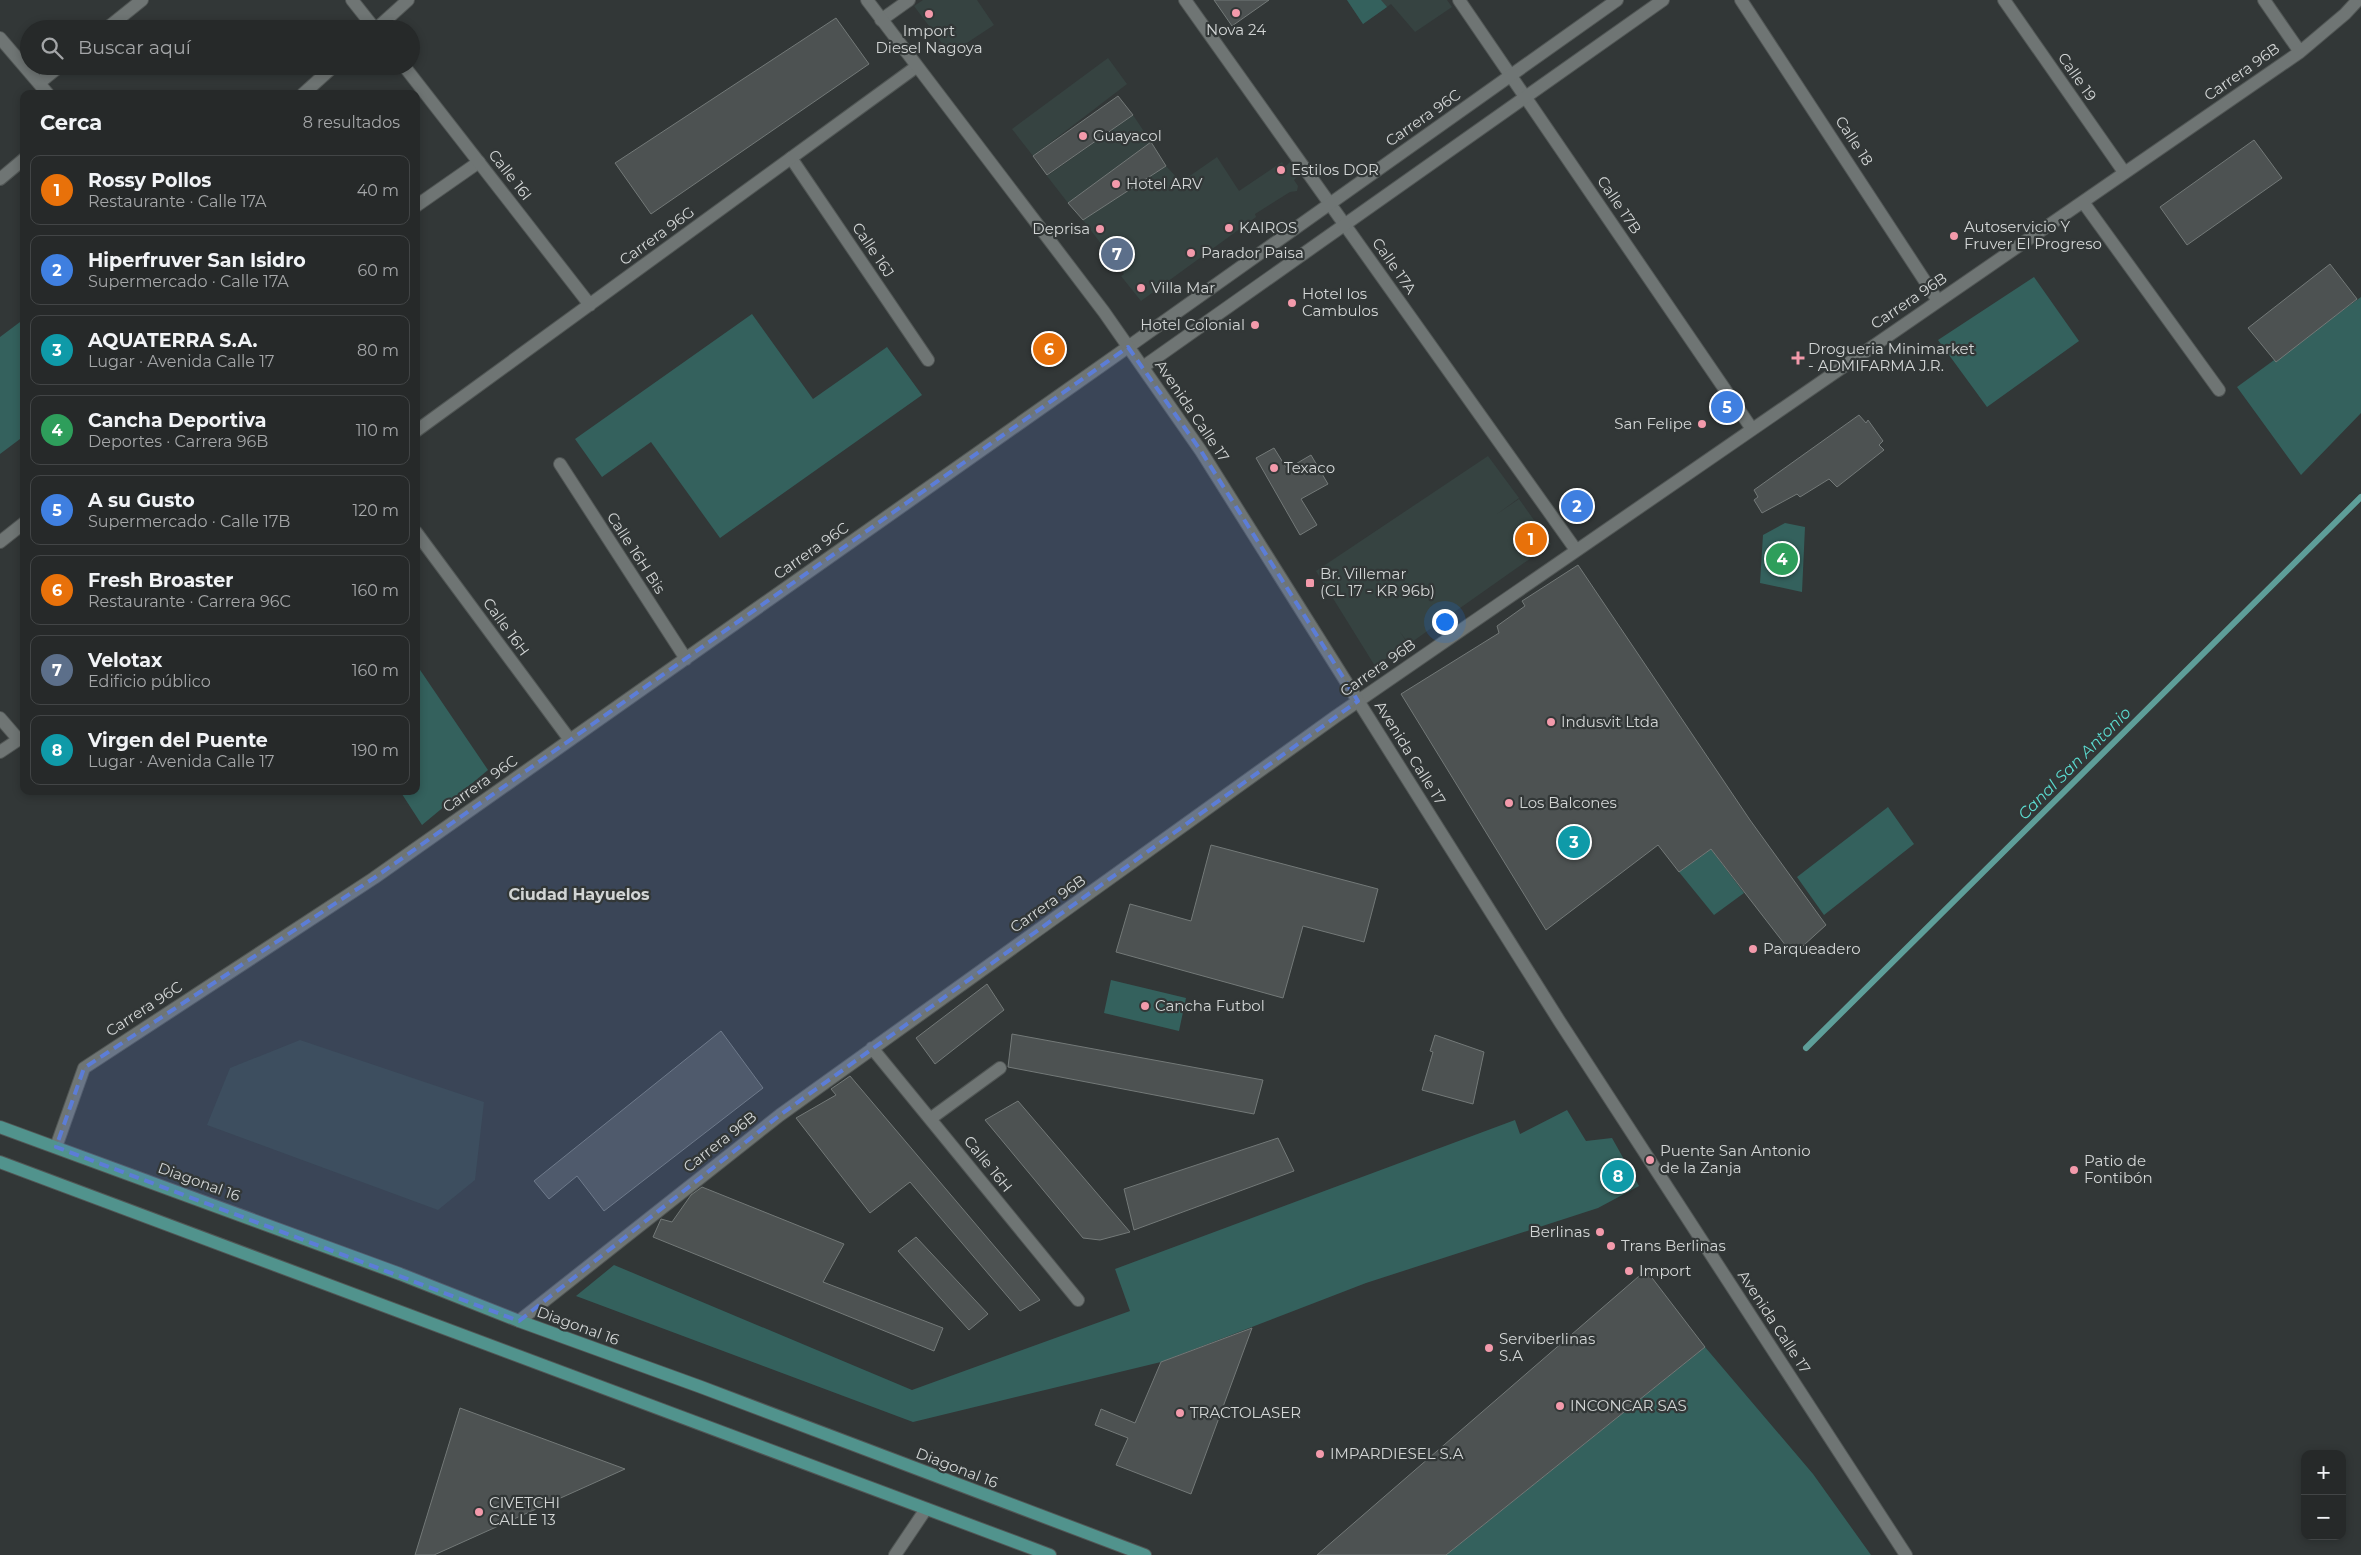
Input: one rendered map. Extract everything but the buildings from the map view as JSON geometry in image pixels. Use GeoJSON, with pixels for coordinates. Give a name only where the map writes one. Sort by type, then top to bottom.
{"type":"FeatureCollection","features":[{"type":"Feature","properties":{"kind":"main road","name":"Diagonal 16"},"geometry":{"type":"LineString","coordinates":[[0,1126],[400,1274],[519,1322],[701,1387],[1145,1555]]}},
{"type":"Feature","properties":{"kind":"main road"},"geometry":{"type":"LineString","coordinates":[[0,1162],[1050,1555]]}},
{"type":"Feature","properties":{"kind":"street"},"geometry":{"type":"LineString","coordinates":[[117,20],[142,0]]}},
{"type":"Feature","properties":{"kind":"street"},"geometry":{"type":"LineString","coordinates":[[352,0],[368,20]]}},
{"type":"Feature","properties":{"kind":"street"},"geometry":{"type":"LineString","coordinates":[[385,20],[408,0]]}},
{"type":"Feature","properties":{"kind":"street","name":"Avenida Calle 17"},"geometry":{"type":"LineString","coordinates":[[867,0],[1128,346],[1201,452],[1560,1022],[1902,1551]]}},
{"type":"Feature","properties":{"kind":"street"},"geometry":{"type":"LineString","coordinates":[[881,20],[909,0]]}},
{"type":"Feature","properties":{"kind":"street","name":"Calle 17A"},"geometry":{"type":"LineString","coordinates":[[1185,0],[1576,550]]}},
{"type":"Feature","properties":{"kind":"street","name":"Calle 17B"},"geometry":{"type":"LineString","coordinates":[[1460,0],[1752,429]]}},
{"type":"Feature","properties":{"kind":"street","name":"Carrera 96C"},"geometry":{"type":"LineString","coordinates":[[56,1147],[84,1068],[374,878],[1617,0]]}},
{"type":"Feature","properties":{"kind":"street"},"geometry":{"type":"LineString","coordinates":[[1143,367],[1663,0]]}},
{"type":"Feature","properties":{"kind":"street","name":"Calle 18"},"geometry":{"type":"LineString","coordinates":[[1741,0],[1938,301]]}},
{"type":"Feature","properties":{"kind":"street","name":"Calle 19"},"geometry":{"type":"LineString","coordinates":[[2004,0],[2124,172]]}},
{"type":"Feature","properties":{"kind":"street"},"geometry":{"type":"LineString","coordinates":[[2264,0],[2300,52]]}},
{"type":"Feature","properties":{"kind":"street","name":"Carrera 96B"},"geometry":{"type":"LineString","coordinates":[[519,1322],[780,1115],[872,1048],[1358,701],[2300,52],[2345,14],[2358,0]]}},
{"type":"Feature","properties":{"kind":"street"},"geometry":{"type":"LineString","coordinates":[[0,38],[20,61]]}},
{"type":"Feature","properties":{"kind":"street","name":"Carrera 96G"},"geometry":{"type":"LineString","coordinates":[[420,429],[916,67]]}},
{"type":"Feature","properties":{"kind":"street"},"geometry":{"type":"LineString","coordinates":[[32,75],[45,90]]}},
{"type":"Feature","properties":{"kind":"street"},"geometry":{"type":"LineString","coordinates":[[39,83],[49,75]]}},
{"type":"Feature","properties":{"kind":"street"},"geometry":{"type":"LineString","coordinates":[[307,90],[324,75]]}},
{"type":"Feature","properties":{"kind":"street","name":"Calle 16I"},"geometry":{"type":"LineString","coordinates":[[411,75],[590,305]]}},
{"type":"Feature","properties":{"kind":"street","name":"Calle 16J"},"geometry":{"type":"LineString","coordinates":[[791,158],[928,360]]}},
{"type":"Feature","properties":{"kind":"street"},"geometry":{"type":"LineString","coordinates":[[0,179],[20,162]]}},
{"type":"Feature","properties":{"kind":"street"},"geometry":{"type":"LineString","coordinates":[[420,203],[479,162]]}},
{"type":"Feature","properties":{"kind":"street"},"geometry":{"type":"LineString","coordinates":[[2084,202],[2219,390]]}},
{"type":"Feature","properties":{"kind":"street","name":"Calle 16H Bis"},"geometry":{"type":"LineString","coordinates":[[560,464],[686,659]]}},
{"type":"Feature","properties":{"kind":"street"},"geometry":{"type":"LineString","coordinates":[[0,542],[20,526]]}},
{"type":"Feature","properties":{"kind":"street","name":"Calle 16H"},"geometry":{"type":"LineString","coordinates":[[420,537],[570,740]]}},
{"type":"Feature","properties":{"kind":"street"},"geometry":{"type":"LineString","coordinates":[[0,718],[20,736]]}},
{"type":"Feature","properties":{"kind":"street"},"geometry":{"type":"LineString","coordinates":[[0,752],[20,739]]}},
{"type":"Feature","properties":{"kind":"street","name":"Calle 16H"},"geometry":{"type":"LineString","coordinates":[[872,1048],[1078,1300]]}},
{"type":"Feature","properties":{"kind":"street"},"geometry":{"type":"LineString","coordinates":[[930,1119],[1000,1068]]}},
{"type":"Feature","properties":{"kind":"street"},"geometry":{"type":"LineString","coordinates":[[895,1555],[926,1509]]}},
{"type":"Feature","properties":{"kind":"highlighted area"},"geometry":{"type":"Polygon","coordinates":[[[1128,347],[1201,451],[1358,701],[780,1115],[519,1321],[56,1147],[84,1068],[374,878],[1128,347]]]}},
{"type":"Feature","properties":{"kind":"shaded area"},"geometry":{"type":"Polygon","coordinates":[[[923,0],[977,0],[994,25],[950,54],[914,6],[923,0]]]}},
{"type":"Feature","properties":{"kind":"shaded area"},"geometry":{"type":"Polygon","coordinates":[[[1347,0],[1447,0],[1452,7],[1415,32],[1391,4],[1363,24],[1347,0]]]}},
{"type":"Feature","properties":{"kind":"shaded area"},"geometry":{"type":"Polygon","coordinates":[[[1347,0],[1381,0],[1387,7],[1363,24],[1347,0]]]}},
{"type":"Feature","properties":{"kind":"shaded area"},"geometry":{"type":"Polygon","coordinates":[[[1108,58],[1127,84],[1033,156],[1012,129],[1108,58]]]}},
{"type":"Feature","properties":{"kind":"shaded area"},"geometry":{"type":"Polygon","coordinates":[[[1133,115],[1151,142],[1068,203],[1047,176],[1133,115]]]}},
{"type":"Feature","properties":{"kind":"shaded area"},"geometry":{"type":"Polygon","coordinates":[[[1217,157],[1239,191],[1282,162],[1285,167],[1290,162],[1300,174],[1294,180],[1298,186],[1297,191],[1290,192],[1255,214],[1256,217],[1141,301],[1121,276],[1124,274],[1083,220],[1166,166],[1181,182],[1217,157]]]}},
{"type":"Feature","properties":{"kind":"shaded area"},"geometry":{"type":"Polygon","coordinates":[[[2034,277],[2079,341],[1987,407],[1938,340],[2034,277]]]}},
{"type":"Feature","properties":{"kind":"shaded area"},"geometry":{"type":"Polygon","coordinates":[[[2361,297],[2361,413],[2301,475],[2237,387],[2361,297]]]}},
{"type":"Feature","properties":{"kind":"shaded area"},"geometry":{"type":"Polygon","coordinates":[[[752,314],[813,399],[887,347],[922,395],[720,538],[651,442],[602,477],[575,439],[752,314]]]}},
{"type":"Feature","properties":{"kind":"shaded area"},"geometry":{"type":"Polygon","coordinates":[[[20,322],[20,439],[0,454],[0,337],[20,322]]]}},
{"type":"Feature","properties":{"kind":"shaded area"},"geometry":{"type":"Polygon","coordinates":[[[1488,456],[1519,498],[1497,514],[1519,499],[1551,544],[1409,644],[1400,632],[1408,644],[1375,666],[1316,571],[1488,456]]]}},
{"type":"Feature","properties":{"kind":"shaded area"},"geometry":{"type":"Polygon","coordinates":[[[1785,523],[1805,527],[1802,592],[1760,583],[1763,535],[1785,523]]]}},
{"type":"Feature","properties":{"kind":"shaded area"},"geometry":{"type":"Polygon","coordinates":[[[420,670],[488,770],[422,825],[403,795],[420,795],[420,670]]]}},
{"type":"Feature","properties":{"kind":"shaded area"},"geometry":{"type":"Polygon","coordinates":[[[1888,807],[1914,844],[1824,915],[1797,877],[1888,807]]]}},
{"type":"Feature","properties":{"kind":"shaded area"},"geometry":{"type":"Polygon","coordinates":[[[1711,849],[1744,893],[1714,915],[1679,872],[1711,849]]]}},
{"type":"Feature","properties":{"kind":"shaded area","name":"Cancha Futbol"},"geometry":{"type":"Polygon","coordinates":[[[1111,980],[1186,998],[1179,1031],[1104,1013],[1111,980]]]}},
{"type":"Feature","properties":{"kind":"shaded area"},"geometry":{"type":"Polygon","coordinates":[[[300,1040],[484,1102],[475,1180],[438,1210],[207,1125],[230,1068],[300,1040]]]}},
{"type":"Feature","properties":{"kind":"shaded area"},"geometry":{"type":"Polygon","coordinates":[[[1567,1110],[1586,1141],[1612,1138],[1639,1186],[1598,1208],[1366,1283],[1161,1362],[913,1422],[576,1296],[614,1265],[912,1390],[1130,1311],[1115,1269],[1515,1120],[1520,1134],[1567,1110]]]}},
{"type":"Feature","properties":{"kind":"shaded area"},"geometry":{"type":"Polygon","coordinates":[[[1705,1347],[1813,1474],[1871,1555],[1446,1555],[1705,1347]]]}},
{"type":"Feature","properties":{"kind":"waterway","name":"Canal San Antonio"},"geometry":{"type":"LineString","coordinates":[[1806,1048],[2361,497]]}},
{"type":"Feature","properties":{"kind":"place","name":"Nova 24"},"geometry":{"type":"Point","coordinates":[1236,13]}},
{"type":"Feature","properties":{"kind":"place","name":"Import Diesel Nagoya"},"geometry":{"type":"Point","coordinates":[929,14]}},
{"type":"Feature","properties":{"kind":"place","name":"Guayacol"},"geometry":{"type":"Point","coordinates":[1083,136]}},
{"type":"Feature","properties":{"kind":"place","name":"Estilos DOR"},"geometry":{"type":"Point","coordinates":[1281,170]}},
{"type":"Feature","properties":{"kind":"place","name":"Hotel ARV"},"geometry":{"type":"Point","coordinates":[1116,184]}},
{"type":"Feature","properties":{"kind":"place","name":"KAIROS"},"geometry":{"type":"Point","coordinates":[1229,228]}},
{"type":"Feature","properties":{"kind":"place","name":"Deprisa"},"geometry":{"type":"Point","coordinates":[1100,229]}},
{"type":"Feature","properties":{"kind":"place","name":"Autoservicio Y Fruver El Progreso"},"geometry":{"type":"Point","coordinates":[1954,236]}},
{"type":"Feature","properties":{"kind":"place","name":"Parador Paisa"},"geometry":{"type":"Point","coordinates":[1191,253]}},
{"type":"Feature","properties":{"kind":"place","name":"Velotax"},"geometry":{"type":"Point","coordinates":[1117,254]}},
{"type":"Feature","properties":{"kind":"place","name":"Villa Mar"},"geometry":{"type":"Point","coordinates":[1141,288]}},
{"type":"Feature","properties":{"kind":"place","name":"Hotel los Cambulos"},"geometry":{"type":"Point","coordinates":[1292,303]}},
{"type":"Feature","properties":{"kind":"place","name":"Hotel Colonial"},"geometry":{"type":"Point","coordinates":[1255,325]}},
{"type":"Feature","properties":{"kind":"place","name":"Fresh Broaster"},"geometry":{"type":"Point","coordinates":[1049,349]}},
{"type":"Feature","properties":{"kind":"place","name":"Drogueria Minimarket - ADMIFARMA J.R."},"geometry":{"type":"Point","coordinates":[1798,358]}},
{"type":"Feature","properties":{"kind":"place","name":"A su Gusto"},"geometry":{"type":"Point","coordinates":[1727,407]}},
{"type":"Feature","properties":{"kind":"place","name":"San Felipe"},"geometry":{"type":"Point","coordinates":[1702,424]}},
{"type":"Feature","properties":{"kind":"place","name":"Texaco"},"geometry":{"type":"Point","coordinates":[1274,468]}},
{"type":"Feature","properties":{"kind":"place","name":"Hiperfruver San Isidro"},"geometry":{"type":"Point","coordinates":[1577,506]}},
{"type":"Feature","properties":{"kind":"place","name":"Rossy Pollos"},"geometry":{"type":"Point","coordinates":[1531,539]}},
{"type":"Feature","properties":{"kind":"place","name":"Cancha Deportiva"},"geometry":{"type":"Point","coordinates":[1782,559]}},
{"type":"Feature","properties":{"kind":"place","name":"Br. Villemar (CL 17 - KR 96b)"},"geometry":{"type":"Point","coordinates":[1310,583]}},
{"type":"Feature","properties":{"kind":"place","name":"Indusvit Ltda"},"geometry":{"type":"Point","coordinates":[1551,722]}},
{"type":"Feature","properties":{"kind":"place","name":"Los Balcones"},"geometry":{"type":"Point","coordinates":[1509,803]}},
{"type":"Feature","properties":{"kind":"place","name":"AQUATERRA S.A."},"geometry":{"type":"Point","coordinates":[1574,842]}},
{"type":"Feature","properties":{"kind":"place","name":"Parqueadero"},"geometry":{"type":"Point","coordinates":[1753,949]}},
{"type":"Feature","properties":{"kind":"place","name":"Cancha Futbol"},"geometry":{"type":"Point","coordinates":[1145,1006]}},
{"type":"Feature","properties":{"kind":"place","name":"Puente San Antonio de la Zanja"},"geometry":{"type":"Point","coordinates":[1650,1160]}},
{"type":"Feature","properties":{"kind":"place","name":"Patio de Fontibón"},"geometry":{"type":"Point","coordinates":[2074,1170]}},
{"type":"Feature","properties":{"kind":"place","name":"Virgen del Puente"},"geometry":{"type":"Point","coordinates":[1618,1176]}},
{"type":"Feature","properties":{"kind":"place","name":"Berlinas"},"geometry":{"type":"Point","coordinates":[1600,1232]}},
{"type":"Feature","properties":{"kind":"place","name":"Trans Berlinas"},"geometry":{"type":"Point","coordinates":[1611,1246]}},
{"type":"Feature","properties":{"kind":"place","name":"Import"},"geometry":{"type":"Point","coordinates":[1629,1271]}},
{"type":"Feature","properties":{"kind":"place","name":"Serviberlinas S.A"},"geometry":{"type":"Point","coordinates":[1489,1348]}},
{"type":"Feature","properties":{"kind":"place","name":"INCONCAR SAS"},"geometry":{"type":"Point","coordinates":[1560,1406]}},
{"type":"Feature","properties":{"kind":"place","name":"TRACTOLASER"},"geometry":{"type":"Point","coordinates":[1180,1413]}},
{"type":"Feature","properties":{"kind":"place","name":"IMPARDIESEL S.A"},"geometry":{"type":"Point","coordinates":[1320,1454]}},
{"type":"Feature","properties":{"kind":"place","name":"CIVETCHI CALLE 13"},"geometry":{"type":"Point","coordinates":[479,1512]}},
{"type":"Feature","properties":{"kind":"district","name":"Ciudad Hayuelos"},"geometry":{"type":"Point","coordinates":[579,894]}}]}
